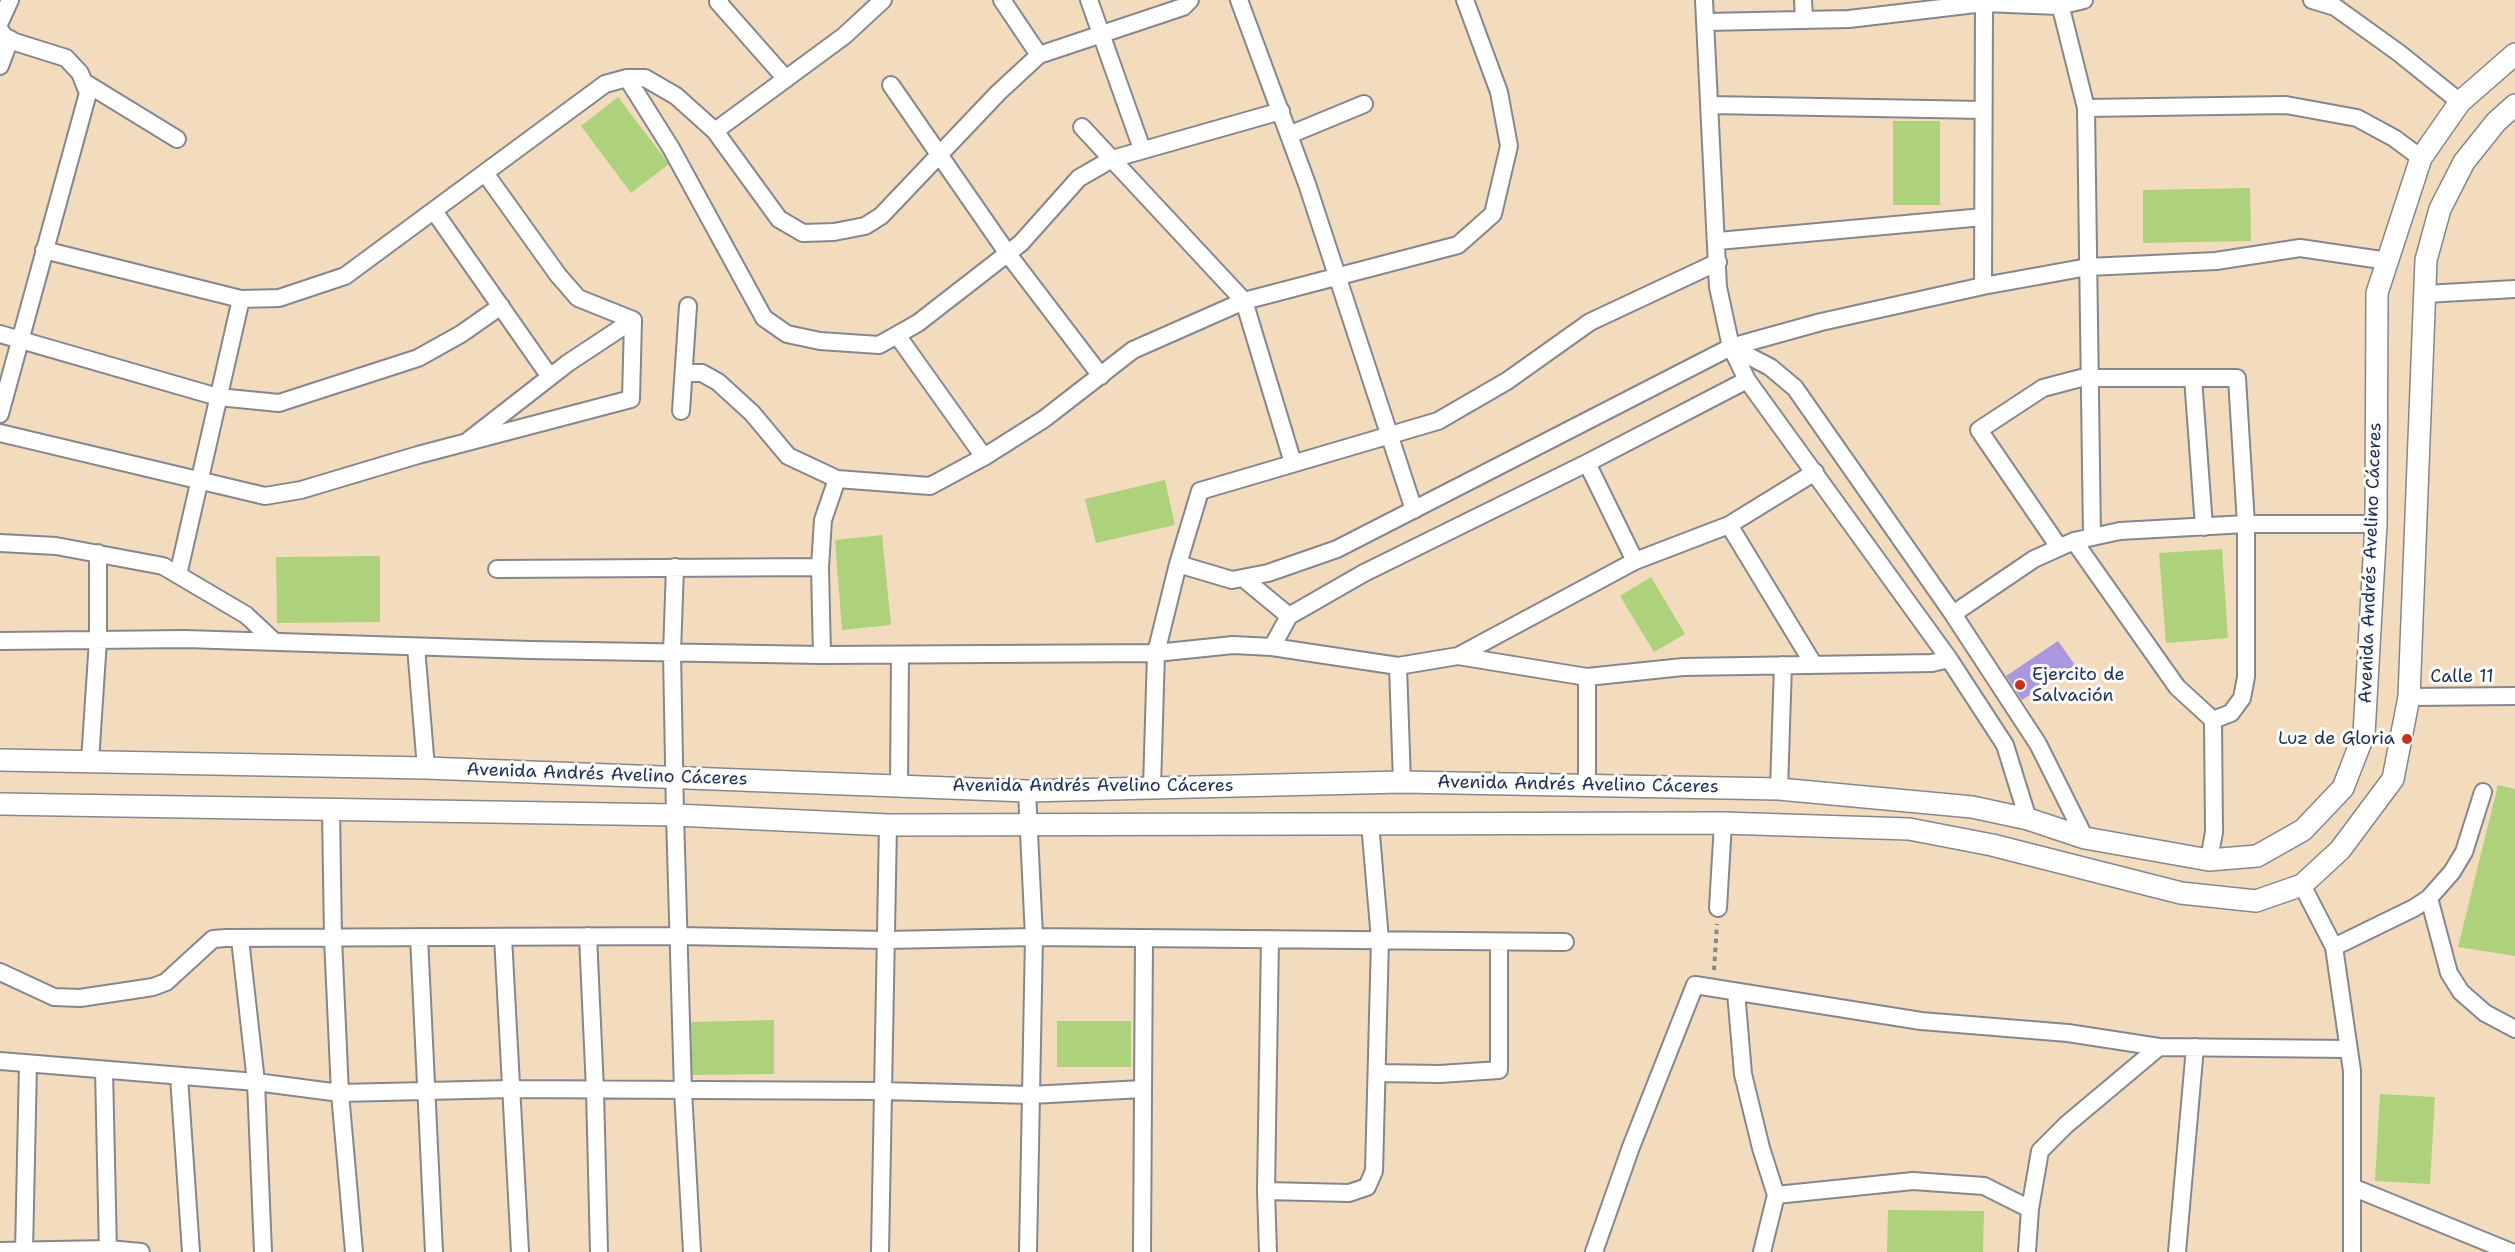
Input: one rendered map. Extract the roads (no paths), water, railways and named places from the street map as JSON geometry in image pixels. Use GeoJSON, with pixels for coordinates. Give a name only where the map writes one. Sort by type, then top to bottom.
{"type":"FeatureCollection","features":[{"type":"Feature","properties":{"kind":"street"},"geometry":{"type":"LineString","coordinates":[[0,22],[10,0]]}},
{"type":"Feature","properties":{"kind":"street"},"geometry":{"type":"LineString","coordinates":[[720,0],[718,2],[786,79]]}},
{"type":"Feature","properties":{"kind":"street"},"geometry":{"type":"LineString","coordinates":[[1002,0],[1039,55]]}},
{"type":"Feature","properties":{"kind":"street"},"geometry":{"type":"LineString","coordinates":[[1089,0],[1142,149]]}},
{"type":"Feature","properties":{"kind":"street"},"geometry":{"type":"LineString","coordinates":[[44,250],[241,299],[279,297],[345,276],[605,84],[627,78],[645,78],[675,96],[715,131],[779,219],[803,233],[834,232],[865,226],[881,216],[998,93],[1039,55],[1183,7],[1190,0]]}},
{"type":"Feature","properties":{"kind":"street"},"geometry":{"type":"LineString","coordinates":[[1239,0],[1281,111],[1414,510]]}},
{"type":"Feature","properties":{"kind":"street"},"geometry":{"type":"LineString","coordinates":[[685,373],[702,373],[718,382],[752,413],[788,456],[837,479],[930,486],[984,457],[1044,419],[1133,350],[1244,301],[1458,245],[1493,214],[1509,146],[1499,92],[1465,0]]}},
{"type":"Feature","properties":{"kind":"street"},"geometry":{"type":"LineString","coordinates":[[1704,0],[1718,241],[1718,287],[1731,347],[1747,380],[1949,659],[2005,745],[2028,819],[2067,864]]}},
{"type":"Feature","properties":{"kind":"street"},"geometry":{"type":"LineString","coordinates":[[1803,0],[1804,19]]}},
{"type":"Feature","properties":{"kind":"street"},"geometry":{"type":"LineString","coordinates":[[1706,22],[1849,19],[1984,3],[2059,3],[2084,0]]}},
{"type":"Feature","properties":{"kind":"street"},"geometry":{"type":"LineString","coordinates":[[2312,0],[2341,4],[2460,102]]}},
{"type":"Feature","properties":{"kind":"street"},"geometry":{"type":"LineString","coordinates":[[715,131],[844,36],[876,3]]}},
{"type":"Feature","properties":{"kind":"street"},"geometry":{"type":"LineString","coordinates":[[1983,286],[1984,3]]}},
{"type":"Feature","properties":{"kind":"street"},"geometry":{"type":"LineString","coordinates":[[2059,3],[2086,108],[2092,537]]}},
{"type":"Feature","properties":{"kind":"street"},"geometry":{"type":"LineString","coordinates":[[0,66],[5,34],[66,58],[80,73],[88,93],[0,414]]}},
{"type":"Feature","properties":{"kind":"street","name":"Avenida Andrés Avelino Cáceres"},"geometry":{"type":"LineString","coordinates":[[0,760],[426,768],[1027,790],[1402,782],[1779,789],[1971,807],[2028,819],[2085,838],[2209,860],[2258,856],[2303,831],[2343,788],[2364,734],[2376,524],[2378,293],[2421,158],[2460,102],[2515,54]]}},
{"type":"Feature","properties":{"kind":"street"},"geometry":{"type":"LineString","coordinates":[[627,78],[670,147],[764,318],[788,334],[820,341],[879,345],[918,323],[1022,243],[1079,178],[1112,159],[1142,149],[1281,111]]}},
{"type":"Feature","properties":{"kind":"street"},"geometry":{"type":"LineString","coordinates":[[84,82],[177,139]]}},
{"type":"Feature","properties":{"kind":"street"},"geometry":{"type":"LineString","coordinates":[[891,85],[1008,254],[1101,376]]}},
{"type":"Feature","properties":{"kind":"street"},"geometry":{"type":"LineString","coordinates":[[1289,135],[1364,104]]}},
{"type":"Feature","properties":{"kind":"street"},"geometry":{"type":"LineString","coordinates":[[1710,105],[1983,110]]}},
{"type":"Feature","properties":{"kind":"street"},"geometry":{"type":"LineString","coordinates":[[2086,108],[2286,105],[2356,118],[2394,138],[2421,158]]}},
{"type":"Feature","properties":{"kind":"street","name":"Avenida Andrés Avelino Cáceres"},"geometry":{"type":"LineString","coordinates":[[0,804],[675,815],[888,825],[1723,823],[1909,830],[1992,845],[2181,893],[2256,901],[2302,885],[2340,850],[2393,779],[2409,697],[2426,260],[2440,209],[2464,162],[2496,122],[2515,105]]}},
{"type":"Feature","properties":{"kind":"street"},"geometry":{"type":"LineString","coordinates":[[1082,127],[1244,301],[1293,464]]}},
{"type":"Feature","properties":{"kind":"street"},"geometry":{"type":"LineString","coordinates":[[485,173],[558,275],[578,298],[633,320]]}},
{"type":"Feature","properties":{"kind":"street"},"geometry":{"type":"LineString","coordinates":[[434,211],[550,377]]}},
{"type":"Feature","properties":{"kind":"street"},"geometry":{"type":"LineString","coordinates":[[1718,241],[1983,217]]}},
{"type":"Feature","properties":{"kind":"street"},"geometry":{"type":"LineString","coordinates":[[1178,564],[1232,580],[1268,573],[1337,549],[1731,347],[1821,322],[1983,286],[2088,267],[2216,261],[2300,248],[2388,261]]}},
{"type":"Feature","properties":{"kind":"street"},"geometry":{"type":"LineString","coordinates":[[1152,787],[1156,653],[1178,564],[1200,491],[1438,421],[1507,381],[1590,322],[1718,262]]}},
{"type":"Feature","properties":{"kind":"street"},"geometry":{"type":"LineString","coordinates":[[2425,294],[2515,289]]}},
{"type":"Feature","properties":{"kind":"street"},"geometry":{"type":"LineString","coordinates":[[178,575],[241,299]]}},
{"type":"Feature","properties":{"kind":"street"},"geometry":{"type":"LineString","coordinates":[[0,334],[218,397],[279,403],[418,358],[461,334],[501,306]]}},
{"type":"Feature","properties":{"kind":"street"},"geometry":{"type":"LineString","coordinates":[[681,411],[688,306]]}},
{"type":"Feature","properties":{"kind":"street"},"geometry":{"type":"LineString","coordinates":[[463,445],[550,377],[633,320]]}},
{"type":"Feature","properties":{"kind":"street"},"geometry":{"type":"LineString","coordinates":[[0,433],[265,495],[301,490],[418,455],[632,399],[633,320]]}},
{"type":"Feature","properties":{"kind":"street"},"geometry":{"type":"LineString","coordinates":[[897,335],[984,457]]}},
{"type":"Feature","properties":{"kind":"street"},"geometry":{"type":"LineString","coordinates":[[1731,347],[1770,367],[1795,388],[1953,614],[2038,744],[2085,838]]}},
{"type":"Feature","properties":{"kind":"street"},"geometry":{"type":"LineString","coordinates":[[2209,860],[2214,832],[2213,720],[2177,687],[1979,430],[2043,388],[2080,378],[2237,378],[2246,524],[2246,677],[2242,698],[2232,713],[2213,720]]}},
{"type":"Feature","properties":{"kind":"street"},"geometry":{"type":"LineString","coordinates":[[2193,378],[2204,526]]}},
{"type":"Feature","properties":{"kind":"street"},"geometry":{"type":"LineString","coordinates":[[1272,647],[1289,616],[1364,573],[1587,463],[1747,380]]}},
{"type":"Feature","properties":{"kind":"street"},"geometry":{"type":"LineString","coordinates":[[1587,463],[1635,561]]}},
{"type":"Feature","properties":{"kind":"street"},"geometry":{"type":"LineString","coordinates":[[1458,656],[1635,561],[1729,525],[1815,472]]}},
{"type":"Feature","properties":{"kind":"street"},"geometry":{"type":"LineString","coordinates":[[822,655],[820,567],[823,520],[837,479]]}},
{"type":"Feature","properties":{"kind":"street"},"geometry":{"type":"LineString","coordinates":[[1953,614],[2034,559],[2067,544],[2120,531],[2246,524],[2376,524]]}},
{"type":"Feature","properties":{"kind":"street"},"geometry":{"type":"LineString","coordinates":[[1729,525],[1814,665]]}},
{"type":"Feature","properties":{"kind":"street"},"geometry":{"type":"LineString","coordinates":[[0,543],[56,546],[163,566],[246,615],[275,642]]}},
{"type":"Feature","properties":{"kind":"street"},"geometry":{"type":"LineString","coordinates":[[90,761],[98,640],[98,553]]}},
{"type":"Feature","properties":{"kind":"street"},"geometry":{"type":"LineString","coordinates":[[675,567],[672,653],[674,778],[683,1091],[692,1252]]}},
{"type":"Feature","properties":{"kind":"street"},"geometry":{"type":"LineString","coordinates":[[497,569],[820,567]]}},
{"type":"Feature","properties":{"kind":"street"},"geometry":{"type":"LineString","coordinates":[[1243,578],[1289,616]]}},
{"type":"Feature","properties":{"kind":"street"},"geometry":{"type":"LineString","coordinates":[[0,641],[185,639],[822,655],[1156,653],[1233,645],[1272,647],[1398,666],[1458,656],[1587,677],[1683,667],[1932,663],[1949,659]]}},
{"type":"Feature","properties":{"kind":"street"},"geometry":{"type":"LineString","coordinates":[[416,646],[426,768]]}},
{"type":"Feature","properties":{"kind":"street"},"geometry":{"type":"LineString","coordinates":[[899,786],[900,655]]}},
{"type":"Feature","properties":{"kind":"street"},"geometry":{"type":"LineString","coordinates":[[1779,789],[1783,665]]}},
{"type":"Feature","properties":{"kind":"street"},"geometry":{"type":"LineString","coordinates":[[1398,666],[1402,782]]}},
{"type":"Feature","properties":{"kind":"street"},"geometry":{"type":"LineString","coordinates":[[1587,677],[1587,785]]}},
{"type":"Feature","properties":{"kind":"street","name":"Calle 11"},"geometry":{"type":"LineString","coordinates":[[2409,697],[2515,696]]}},
{"type":"Feature","properties":{"kind":"street"},"geometry":{"type":"LineString","coordinates":[[1027,790],[1034,937],[1028,1252]]}},
{"type":"Feature","properties":{"kind":"street"},"geometry":{"type":"LineString","coordinates":[[2334,947],[2414,908],[2429,898],[2452,872],[2464,852],[2484,792]]}},
{"type":"Feature","properties":{"kind":"street"},"geometry":{"type":"LineString","coordinates":[[331,810],[333,938],[340,1093],[354,1252]]}},
{"type":"Feature","properties":{"kind":"street"},"geometry":{"type":"LineString","coordinates":[[1266,1191],[1348,1193],[1367,1187],[1374,1172],[1380,940],[1370,823]]}},
{"type":"Feature","properties":{"kind":"street"},"geometry":{"type":"LineString","coordinates":[[1718,908],[1723,823]]}},
{"type":"Feature","properties":{"kind":"street"},"geometry":{"type":"LineString","coordinates":[[880,1252],[888,825]]}},
{"type":"Feature","properties":{"kind":"street"},"geometry":{"type":"LineString","coordinates":[[2302,885],[2334,947],[2352,1071],[2352,1252]]}},
{"type":"Feature","properties":{"kind":"street"},"geometry":{"type":"LineString","coordinates":[[2429,898],[2449,974],[2461,992],[2485,1014],[2515,1029]]}},
{"type":"Feature","properties":{"kind":"street"},"geometry":{"type":"LineString","coordinates":[[588,936],[599,1252]]}},
{"type":"Feature","properties":{"kind":"street"},"geometry":{"type":"LineString","coordinates":[[0,972],[54,997],[80,998],[153,987],[166,982],[213,939],[680,936],[886,940],[1034,937],[1566,942]]}},
{"type":"Feature","properties":{"kind":"street"},"geometry":{"type":"LineString","coordinates":[[419,937],[434,1252]]}},
{"type":"Feature","properties":{"kind":"street"},"geometry":{"type":"LineString","coordinates":[[503,937],[520,1252]]}},
{"type":"Feature","properties":{"kind":"street"},"geometry":{"type":"LineString","coordinates":[[1142,1252],[1144,938]]}},
{"type":"Feature","properties":{"kind":"street"},"geometry":{"type":"LineString","coordinates":[[240,939],[256,1082],[263,1252]]}},
{"type":"Feature","properties":{"kind":"street"},"geometry":{"type":"LineString","coordinates":[[1268,1252],[1266,1191],[1270,939]]}},
{"type":"Feature","properties":{"kind":"street"},"geometry":{"type":"LineString","coordinates":[[1378,1073],[1440,1074],[1499,1070],[1500,942]]}},
{"type":"Feature","properties":{"kind":"street"},"geometry":{"type":"LineString","coordinates":[[1594,1252],[1631,1147],[1695,985],[1921,1021],[2068,1033],[2159,1047],[2349,1049]]}},
{"type":"Feature","properties":{"kind":"street"},"geometry":{"type":"LineString","coordinates":[[1736,992],[1743,1074],[1761,1148],[1776,1195],[1762,1252]]}},
{"type":"Feature","properties":{"kind":"street"},"geometry":{"type":"LineString","coordinates":[[2027,1252],[2030,1209],[2040,1151],[2066,1125],[2159,1047]]}},
{"type":"Feature","properties":{"kind":"street"},"geometry":{"type":"LineString","coordinates":[[2177,1252],[2194,1047]]}},
{"type":"Feature","properties":{"kind":"street"},"geometry":{"type":"LineString","coordinates":[[0,1061],[256,1082],[340,1093],[511,1089],[883,1091],[1031,1095],[1142,1089]]}},
{"type":"Feature","properties":{"kind":"street"},"geometry":{"type":"LineString","coordinates":[[24,1251],[28,1064]]}},
{"type":"Feature","properties":{"kind":"street"},"geometry":{"type":"LineString","coordinates":[[104,1070],[109,1250]]}},
{"type":"Feature","properties":{"kind":"street"},"geometry":{"type":"LineString","coordinates":[[179,1077],[191,1252]]}},
{"type":"Feature","properties":{"kind":"street"},"geometry":{"type":"LineString","coordinates":[[1776,1195],[1912,1181],[1984,1186],[2030,1209]]}},
{"type":"Feature","properties":{"kind":"street"},"geometry":{"type":"LineString","coordinates":[[2352,1187],[2511,1252]]}},
{"type":"Feature","properties":{"kind":"street"},"geometry":{"type":"LineString","coordinates":[[0,1251],[141,1252]]}},
{"type":"Feature","properties":{"kind":"place","name":"Ejercito de Salvación"},"geometry":{"type":"Point","coordinates":[2020,685]}},
{"type":"Feature","properties":{"kind":"place","name":"Luz de Gloria"},"geometry":{"type":"Point","coordinates":[2407,739]}}]}
